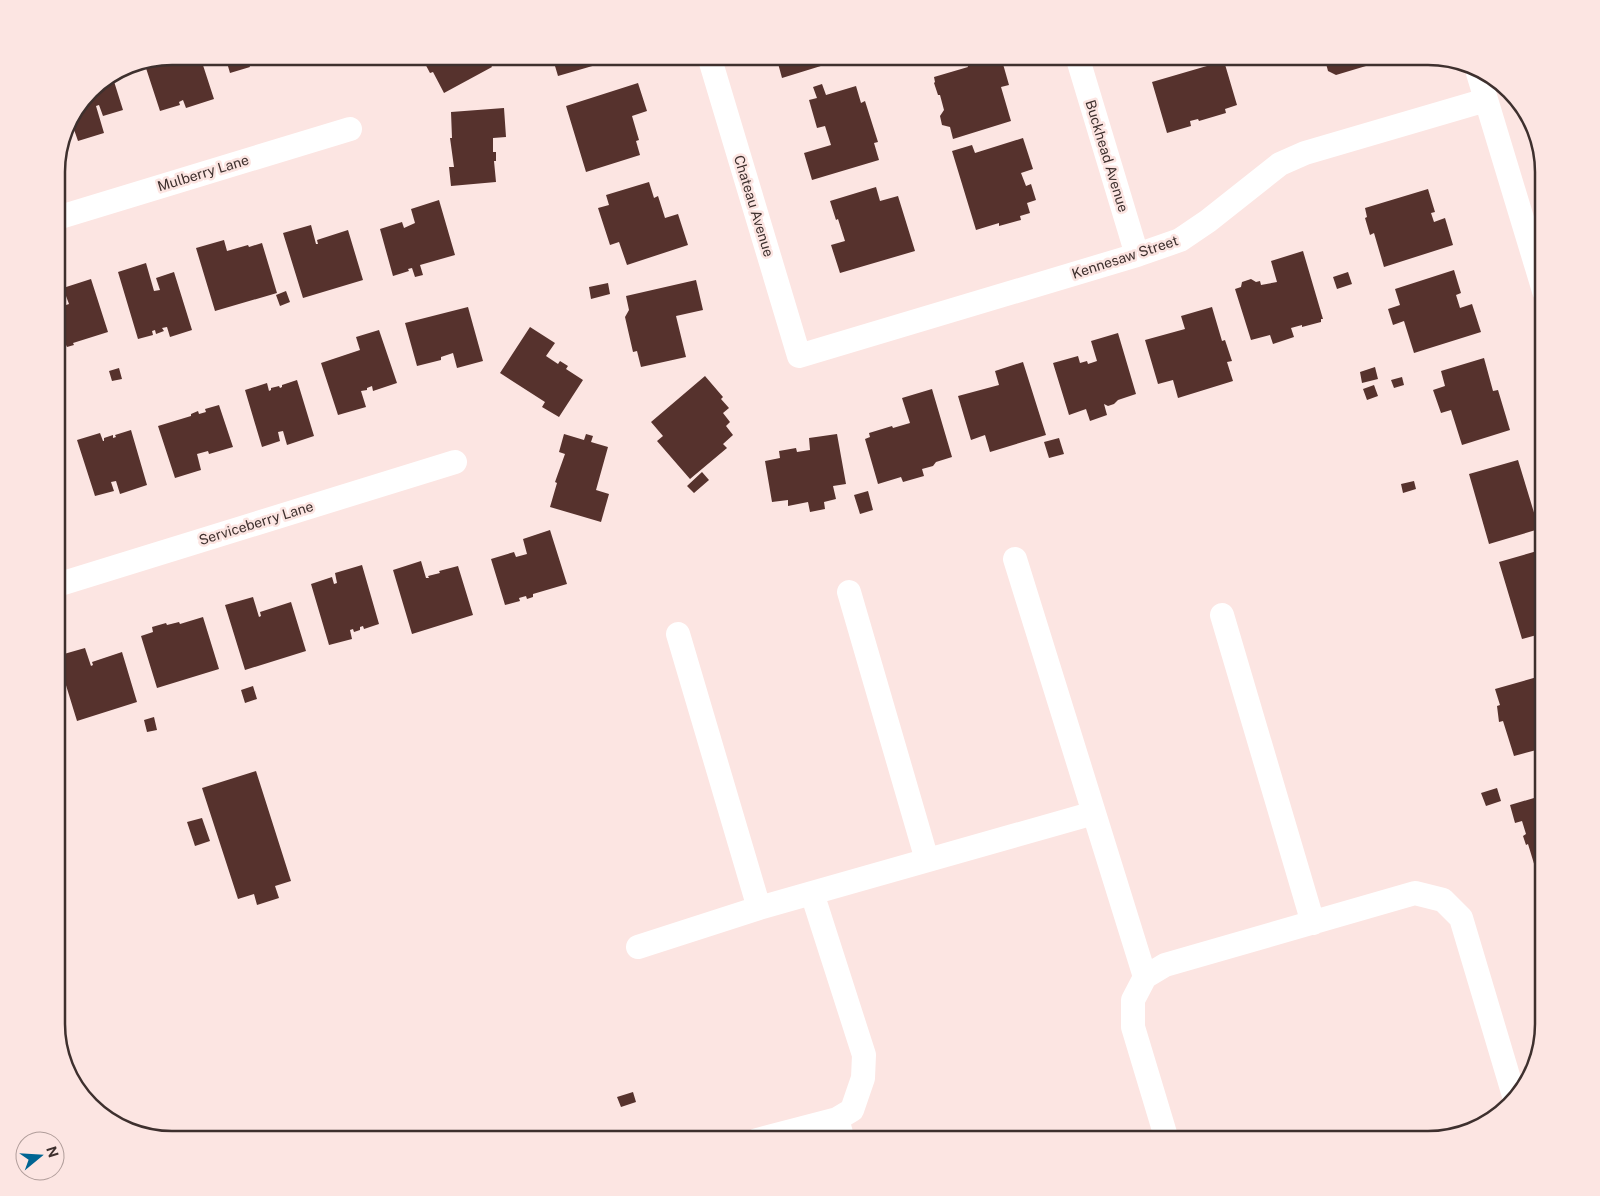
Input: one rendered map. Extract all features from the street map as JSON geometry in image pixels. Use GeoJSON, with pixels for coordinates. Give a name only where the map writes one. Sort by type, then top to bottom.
{"type":"FeatureCollection","features":[{"type":"Feature","properties":{"kind":"street","name":"Chateau Avenue"},"geometry":{"type":"LineString","coordinates":[[711,65],[799,356]]}},
{"type":"Feature","properties":{"kind":"street","name":"Buckhead Avenue"},"geometry":{"type":"LineString","coordinates":[[1080,65],[1137,255]]}},
{"type":"Feature","properties":{"kind":"street"},"geometry":{"type":"LineString","coordinates":[[1479,78],[1535,261]]}},
{"type":"Feature","properties":{"kind":"street","name":"Kennesaw Street"},"geometry":{"type":"LineString","coordinates":[[799,356],[1137,255],[1180,240],[1208,221],[1280,164],[1305,152],[1486,100]]}},
{"type":"Feature","properties":{"kind":"street","name":"Mulberry Lane"},"geometry":{"type":"LineString","coordinates":[[65,215],[350,129]]}},
{"type":"Feature","properties":{"kind":"street","name":"Serviceberry Lane"},"geometry":{"type":"LineString","coordinates":[[65,582],[455,462]]}},
{"type":"Feature","properties":{"kind":"street"},"geometry":{"type":"LineString","coordinates":[[1015,559],[1145,977]]}},
{"type":"Feature","properties":{"kind":"street"},"geometry":{"type":"LineString","coordinates":[[849,592],[928,860]]}},
{"type":"Feature","properties":{"kind":"street"},"geometry":{"type":"LineString","coordinates":[[1222,615],[1313,922]]}},
{"type":"Feature","properties":{"kind":"street"},"geometry":{"type":"LineString","coordinates":[[678,634],[760,908]]}},
{"type":"Feature","properties":{"kind":"street"},"geometry":{"type":"LineString","coordinates":[[638,947],[760,908],[1094,812]]}},
{"type":"Feature","properties":{"kind":"street"},"geometry":{"type":"LineString","coordinates":[[812,893],[864,1055],[863,1078],[852,1110],[840,1129],[825,1131]]}},
{"type":"Feature","properties":{"kind":"street"},"geometry":{"type":"LineString","coordinates":[[1164,1131],[1133,1027],[1133,1000],[1145,977],[1165,965],[1415,893],[1443,900],[1461,918],[1512,1090]]}},
{"type":"Feature","properties":{"kind":"building"},"geometry":{"type":"Polygon","coordinates":[[[172,65],[203,65],[214,99],[186,108],[183,100],[179,102],[180,105],[160,111],[146,68],[172,65]]]}},
{"type":"Feature","properties":{"kind":"building"},"geometry":{"type":"Polygon","coordinates":[[[228,65],[249,65],[250,67],[230,73],[228,65]]]}},
{"type":"Feature","properties":{"kind":"building"},"geometry":{"type":"Polygon","coordinates":[[[426,65],[491,65],[492,67],[444,93],[433,72],[430,73],[426,65]]]}},
{"type":"Feature","properties":{"kind":"building"},"geometry":{"type":"Polygon","coordinates":[[[555,65],[596,65],[558,76],[555,65]]]}},
{"type":"Feature","properties":{"kind":"building"},"geometry":{"type":"Polygon","coordinates":[[[778,65],[824,65],[782,78],[778,65]]]}},
{"type":"Feature","properties":{"kind":"building"},"geometry":{"type":"Polygon","coordinates":[[[967,65],[1003,65],[1009,85],[1001,87],[1011,121],[953,139],[950,127],[942,125],[940,116],[944,110],[934,83],[934,77],[968,67],[967,65]]]}},
{"type":"Feature","properties":{"kind":"building"},"geometry":{"type":"Polygon","coordinates":[[[1210,65],[1225,65],[1237,105],[1225,109],[1226,113],[1199,121],[1198,119],[1190,121],[1191,126],[1167,133],[1152,82],[1210,65]]]}},
{"type":"Feature","properties":{"kind":"building"},"geometry":{"type":"Polygon","coordinates":[[[1326,65],[1369,65],[1336,75],[1328,71],[1326,65]]]}},
{"type":"Feature","properties":{"kind":"building"},"geometry":{"type":"Polygon","coordinates":[[[114,82],[123,110],[103,116],[99,105],[96,106],[104,133],[78,141],[74,129],[79,118],[91,101],[114,82]]]}},
{"type":"Feature","properties":{"kind":"building"},"geometry":{"type":"Polygon","coordinates":[[[638,83],[647,111],[632,116],[639,140],[636,141],[640,155],[586,172],[566,106],[638,83]]]}},
{"type":"Feature","properties":{"kind":"building"},"geometry":{"type":"Polygon","coordinates":[[[822,84],[826,95],[856,86],[861,103],[865,101],[878,142],[874,143],[879,160],[812,180],[804,153],[831,145],[825,126],[817,128],[809,100],[817,98],[813,87],[822,84]]]}},
{"type":"Feature","properties":{"kind":"building"},"geometry":{"type":"Polygon","coordinates":[[[504,108],[506,137],[493,138],[493,152],[496,152],[496,161],[494,161],[496,182],[451,186],[449,167],[454,167],[450,138],[452,138],[451,112],[504,108]]]}},
{"type":"Feature","properties":{"kind":"building"},"geometry":{"type":"Polygon","coordinates":[[[1023,138],[1033,169],[1021,173],[1026,186],[1031,184],[1036,200],[1027,203],[1030,213],[1020,216],[1021,220],[999,226],[999,223],[976,230],[952,151],[972,145],[975,153],[1023,138]]]}},
{"type":"Feature","properties":{"kind":"building"},"geometry":{"type":"Polygon","coordinates":[[[649,182],[654,198],[658,196],[665,218],[678,214],[688,245],[627,265],[619,242],[610,245],[598,208],[609,205],[606,195],[649,182]]]}},
{"type":"Feature","properties":{"kind":"building"},"geometry":{"type":"Polygon","coordinates":[[[876,187],[880,201],[898,196],[915,251],[840,273],[831,245],[845,241],[830,201],[876,187]]]}},
{"type":"Feature","properties":{"kind":"building"},"geometry":{"type":"Polygon","coordinates":[[[1428,189],[1435,212],[1431,213],[1434,222],[1445,218],[1453,245],[1384,267],[1374,233],[1370,235],[1365,218],[1367,217],[1365,208],[1428,189]]]}},
{"type":"Feature","properties":{"kind":"building"},"geometry":{"type":"Polygon","coordinates":[[[439,200],[455,255],[420,265],[423,275],[415,277],[412,268],[408,269],[409,271],[393,276],[380,229],[402,222],[404,228],[415,223],[411,209],[439,200]]]}},
{"type":"Feature","properties":{"kind":"building"},"geometry":{"type":"Polygon","coordinates":[[[311,225],[316,244],[318,244],[317,240],[348,230],[363,280],[303,298],[283,233],[311,225]]]}},
{"type":"Feature","properties":{"kind":"building"},"geometry":{"type":"Polygon","coordinates":[[[224,240],[227,251],[262,243],[277,293],[215,311],[196,248],[224,240]]]}},
{"type":"Feature","properties":{"kind":"building"},"geometry":{"type":"Polygon","coordinates":[[[1303,251],[1323,319],[1321,319],[1321,322],[1291,328],[1294,337],[1273,344],[1270,335],[1251,340],[1235,289],[1241,287],[1242,282],[1251,279],[1256,282],[1260,281],[1261,285],[1277,282],[1271,261],[1303,251]]]}},
{"type":"Feature","properties":{"kind":"building"},"geometry":{"type":"Polygon","coordinates":[[[146,263],[154,291],[160,290],[156,278],[174,272],[192,330],[170,337],[167,327],[162,328],[164,331],[156,334],[155,330],[152,331],[153,335],[138,339],[118,272],[146,263]]]}},
{"type":"Feature","properties":{"kind":"building"},"geometry":{"type":"Polygon","coordinates":[[[1454,270],[1461,293],[1456,295],[1460,308],[1472,304],[1481,332],[1414,353],[1404,321],[1393,325],[1388,309],[1400,305],[1395,289],[1454,270]]]}},
{"type":"Feature","properties":{"kind":"building"},"geometry":{"type":"Polygon","coordinates":[[[1348,272],[1352,284],[1337,289],[1333,277],[1348,272]]]}},
{"type":"Feature","properties":{"kind":"building"},"geometry":{"type":"Polygon","coordinates":[[[91,279],[108,332],[73,343],[74,345],[67,347],[65,345],[65,305],[69,304],[65,287],[91,279]]]}},
{"type":"Feature","properties":{"kind":"building"},"geometry":{"type":"Polygon","coordinates":[[[696,280],[703,310],[676,316],[686,357],[641,367],[637,351],[633,352],[625,317],[629,310],[626,296],[696,280]]]}},
{"type":"Feature","properties":{"kind":"building"},"geometry":{"type":"Polygon","coordinates":[[[608,283],[610,294],[591,299],[589,287],[608,283]]]}},
{"type":"Feature","properties":{"kind":"building"},"geometry":{"type":"Polygon","coordinates":[[[286,291],[290,302],[280,306],[276,295],[286,291]]]}},
{"type":"Feature","properties":{"kind":"building"},"geometry":{"type":"Polygon","coordinates":[[[468,307],[483,361],[457,368],[453,353],[441,357],[441,360],[417,366],[405,323],[468,307]]]}},
{"type":"Feature","properties":{"kind":"building"},"geometry":{"type":"Polygon","coordinates":[[[1212,307],[1222,341],[1225,340],[1232,361],[1227,362],[1233,381],[1178,398],[1173,380],[1158,384],[1145,340],[1185,329],[1181,316],[1212,307]]]}},
{"type":"Feature","properties":{"kind":"building"},"geometry":{"type":"Polygon","coordinates":[[[530,327],[555,343],[546,356],[558,364],[560,361],[568,366],[566,369],[583,380],[559,417],[542,407],[545,402],[500,373],[530,327]]]}},
{"type":"Feature","properties":{"kind":"building"},"geometry":{"type":"Polygon","coordinates":[[[379,330],[397,383],[373,391],[372,386],[367,388],[367,390],[361,391],[366,407],[338,415],[321,363],[360,350],[356,337],[379,330]]]}},
{"type":"Feature","properties":{"kind":"building"},"geometry":{"type":"Polygon","coordinates":[[[1118,333],[1136,394],[1118,400],[1108,406],[1104,404],[1107,415],[1090,421],[1086,409],[1069,415],[1053,363],[1078,356],[1080,363],[1087,361],[1088,364],[1097,361],[1091,341],[1118,333]]]}},
{"type":"Feature","properties":{"kind":"building"},"geometry":{"type":"Polygon","coordinates":[[[1484,358],[1493,391],[1498,390],[1510,430],[1462,445],[1451,410],[1441,413],[1433,390],[1445,386],[1441,371],[1484,358]]]}},
{"type":"Feature","properties":{"kind":"building"},"geometry":{"type":"Polygon","coordinates":[[[1023,362],[1046,435],[990,452],[985,435],[971,440],[958,396],[999,385],[995,371],[1023,362]]]}},
{"type":"Feature","properties":{"kind":"building"},"geometry":{"type":"Polygon","coordinates":[[[1375,367],[1378,379],[1362,383],[1360,372],[1375,367]]]}},
{"type":"Feature","properties":{"kind":"building"},"geometry":{"type":"Polygon","coordinates":[[[119,368],[122,379],[112,381],[109,371],[119,368]]]}},
{"type":"Feature","properties":{"kind":"building"},"geometry":{"type":"Polygon","coordinates":[[[705,376],[723,397],[721,399],[729,408],[723,413],[730,422],[726,426],[733,435],[723,444],[727,448],[690,479],[657,441],[663,436],[651,422],[705,376]]]}},
{"type":"Feature","properties":{"kind":"building"},"geometry":{"type":"Polygon","coordinates":[[[1402,377],[1404,385],[1394,388],[1391,380],[1402,377]]]}},
{"type":"Feature","properties":{"kind":"building"},"geometry":{"type":"Polygon","coordinates":[[[297,380],[314,436],[287,445],[283,431],[278,432],[280,441],[262,447],[245,390],[267,383],[269,391],[271,388],[279,386],[280,388],[282,385],[297,380]]]}},
{"type":"Feature","properties":{"kind":"building"},"geometry":{"type":"Polygon","coordinates":[[[1374,385],[1378,396],[1367,400],[1363,389],[1374,385]]]}},
{"type":"Feature","properties":{"kind":"building"},"geometry":{"type":"Polygon","coordinates":[[[932,389],[952,457],[922,469],[924,476],[903,482],[901,477],[878,484],[865,439],[870,437],[869,433],[910,423],[902,398],[932,389]]]}},
{"type":"Feature","properties":{"kind":"building"},"geometry":{"type":"Polygon","coordinates":[[[219,405],[233,447],[209,454],[208,451],[197,454],[201,470],[175,478],[158,426],[191,416],[191,414],[198,411],[199,414],[206,412],[205,409],[219,405]]]}},
{"type":"Feature","properties":{"kind":"building"},"geometry":{"type":"Polygon","coordinates":[[[131,430],[147,485],[120,494],[116,481],[111,482],[114,491],[95,496],[77,440],[100,433],[104,441],[104,438],[113,435],[113,438],[116,437],[115,435],[131,430]]]}},
{"type":"Feature","properties":{"kind":"building"},"geometry":{"type":"Polygon","coordinates":[[[564,434],[584,440],[586,434],[593,436],[591,442],[608,447],[596,490],[609,494],[601,522],[550,507],[557,483],[555,482],[565,454],[559,452],[564,434]]]}},
{"type":"Feature","properties":{"kind":"building"},"geometry":{"type":"Polygon","coordinates":[[[837,434],[846,484],[833,486],[836,499],[824,502],[825,509],[810,512],[808,502],[788,506],[788,500],[772,502],[765,461],[780,458],[779,451],[796,448],[797,452],[810,450],[809,438],[837,434]]]}},
{"type":"Feature","properties":{"kind":"building"},"geometry":{"type":"Polygon","coordinates":[[[1059,438],[1064,454],[1049,458],[1044,442],[1059,438]]]}},
{"type":"Feature","properties":{"kind":"building"},"geometry":{"type":"Polygon","coordinates":[[[1518,460],[1535,516],[1535,530],[1489,544],[1469,474],[1518,460]]]}},
{"type":"Feature","properties":{"kind":"building"},"geometry":{"type":"Polygon","coordinates":[[[702,472],[709,480],[694,493],[687,486],[702,472]]]}},
{"type":"Feature","properties":{"kind":"building"},"geometry":{"type":"Polygon","coordinates":[[[1414,481],[1416,489],[1403,493],[1401,484],[1414,481]]]}},
{"type":"Feature","properties":{"kind":"building"},"geometry":{"type":"Polygon","coordinates":[[[868,491],[873,510],[860,514],[854,495],[868,491]]]}},
{"type":"Feature","properties":{"kind":"building"},"geometry":{"type":"Polygon","coordinates":[[[550,530],[567,584],[533,594],[533,597],[527,599],[526,596],[519,598],[520,601],[505,605],[491,559],[514,552],[516,557],[527,554],[523,539],[550,530]]]}},
{"type":"Feature","properties":{"kind":"building"},"geometry":{"type":"Polygon","coordinates":[[[1535,552],[1535,635],[1522,639],[1499,562],[1535,552]]]}},
{"type":"Feature","properties":{"kind":"building"},"geometry":{"type":"Polygon","coordinates":[[[421,561],[426,578],[440,573],[439,571],[458,566],[473,615],[412,634],[393,570],[421,561]]]}},
{"type":"Feature","properties":{"kind":"building"},"geometry":{"type":"Polygon","coordinates":[[[362,565],[379,624],[364,629],[363,626],[360,627],[360,630],[354,632],[353,629],[350,630],[352,639],[329,645],[311,584],[332,577],[334,584],[337,583],[335,573],[362,565]]]}},
{"type":"Feature","properties":{"kind":"building"},"geometry":{"type":"Polygon","coordinates":[[[253,597],[259,617],[261,616],[260,612],[291,602],[306,651],[245,670],[225,605],[253,597]]]}},
{"type":"Feature","properties":{"kind":"building"},"geometry":{"type":"Polygon","coordinates":[[[203,617],[219,669],[157,688],[141,636],[153,632],[152,627],[166,623],[167,625],[179,622],[180,624],[203,617]]]}},
{"type":"Feature","properties":{"kind":"building"},"geometry":{"type":"Polygon","coordinates":[[[85,648],[91,666],[93,665],[92,662],[122,652],[137,702],[77,721],[65,682],[65,654],[85,648]]]}},
{"type":"Feature","properties":{"kind":"building"},"geometry":{"type":"Polygon","coordinates":[[[1535,678],[1535,750],[1514,756],[1503,721],[1499,722],[1497,706],[1500,705],[1495,689],[1535,678]]]}},
{"type":"Feature","properties":{"kind":"building"},"geometry":{"type":"Polygon","coordinates":[[[253,686],[257,699],[245,703],[241,690],[253,686]]]}},
{"type":"Feature","properties":{"kind":"building"},"geometry":{"type":"Polygon","coordinates":[[[154,717],[157,730],[147,732],[144,720],[154,717]]]}},
{"type":"Feature","properties":{"kind":"building"},"geometry":{"type":"Polygon","coordinates":[[[256,771],[291,881],[275,886],[279,898],[257,905],[254,894],[238,899],[202,788],[256,771]]]}},
{"type":"Feature","properties":{"kind":"building"},"geometry":{"type":"Polygon","coordinates":[[[1497,788],[1501,801],[1486,806],[1481,793],[1497,788]]]}},
{"type":"Feature","properties":{"kind":"building"},"geometry":{"type":"Polygon","coordinates":[[[1535,798],[1535,867],[1528,844],[1526,845],[1523,836],[1526,834],[1522,821],[1515,823],[1510,805],[1535,798]]]}},
{"type":"Feature","properties":{"kind":"building"},"geometry":{"type":"Polygon","coordinates":[[[202,818],[210,841],[195,846],[187,822],[202,818]]]}},
{"type":"Feature","properties":{"kind":"building"},"geometry":{"type":"Polygon","coordinates":[[[633,1092],[636,1102],[621,1107],[617,1097],[633,1092]]]}}]}
